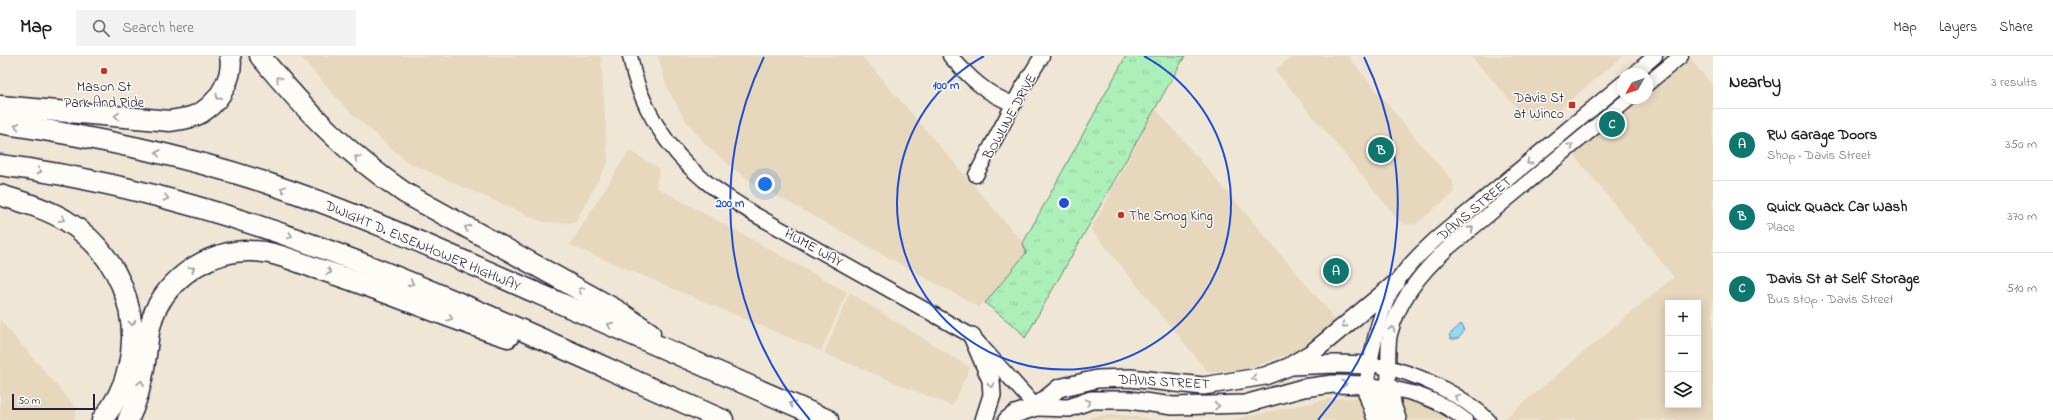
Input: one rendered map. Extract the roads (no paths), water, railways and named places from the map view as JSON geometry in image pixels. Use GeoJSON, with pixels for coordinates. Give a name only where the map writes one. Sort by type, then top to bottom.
{"type":"FeatureCollection","features":[{"type":"Feature","properties":{"kind":"highway"},"geometry":{"type":"LineString","coordinates":[[0,106],[170,121],[189,118],[205,110],[220,95],[228,78],[230,56]]}},
{"type":"Feature","properties":{"kind":"highway"},"geometry":{"type":"LineString","coordinates":[[260,56],[299,102],[327,131],[358,159],[381,177],[405,193],[618,311],[684,357]]}},
{"type":"Feature","properties":{"kind":"highway","name":"DWIGHT D. EISENHOWER HIGHWAY"},"geometry":{"type":"LineString","coordinates":[[0,124],[53,131],[126,145],[197,162],[269,184],[377,224],[828,420]]}},
{"type":"Feature","properties":{"kind":"highway"},"geometry":{"type":"LineString","coordinates":[[0,165],[110,184],[188,203],[276,230],[376,268],[723,420]]}},
{"type":"Feature","properties":{"kind":"highway"},"geometry":{"type":"LineString","coordinates":[[0,195],[46,210],[66,221],[86,235],[103,254],[115,271],[126,295],[132,317],[132,351],[126,378],[118,396],[102,420]]}},
{"type":"Feature","properties":{"kind":"highway"},"geometry":{"type":"LineString","coordinates":[[128,420],[141,385],[150,324],[157,307],[176,281],[191,269],[209,259],[228,253],[252,251],[276,255],[345,277],[468,325],[590,362]]}},
{"type":"Feature","properties":{"kind":"highway"},"geometry":{"type":"LineString","coordinates":[[1389,377],[1391,406],[1396,420]]}},
{"type":"Feature","properties":{"kind":"highway"},"geometry":{"type":"LineString","coordinates":[[1366,384],[1378,420]]}},
{"type":"Feature","properties":{"kind":"main road"},"geometry":{"type":"LineString","coordinates":[[1291,366],[1313,352],[1396,282]]}},
{"type":"Feature","properties":{"kind":"main road"},"geometry":{"type":"LineString","coordinates":[[972,336],[991,380],[992,396],[984,420]]}},
{"type":"Feature","properties":{"kind":"main road","name":"DAVIS STREET"},"geometry":{"type":"LineString","coordinates":[[1036,407],[1059,388],[1098,379],[1130,378],[1204,386],[1265,376],[1291,366],[1334,364],[1370,365]]}},
{"type":"Feature","properties":{"kind":"main road","name":"DAVIS STREET"},"geometry":{"type":"LineString","coordinates":[[1007,420],[1015,414],[1036,407],[1069,408],[1091,400],[1129,400],[1172,406],[1245,404],[1304,388],[1333,384],[1366,384]]}},
{"type":"Feature","properties":{"kind":"street","name":"HUME WAY"},"geometry":{"type":"LineString","coordinates":[[630,56],[643,98],[664,136],[688,166],[703,180],[752,213],[972,336],[1036,407]]}},
{"type":"Feature","properties":{"kind":"street"},"geometry":{"type":"LineString","coordinates":[[950,56],[972,80],[999,99],[1014,104]]}},
{"type":"Feature","properties":{"kind":"street","name":"BOWLINE DRIVE"},"geometry":{"type":"LineString","coordinates":[[976,176],[1014,104],[1042,56]]}},
{"type":"Feature","properties":{"kind":"street"},"geometry":{"type":"LineString","coordinates":[[1641,68],[1655,56]]}},
{"type":"Feature","properties":{"kind":"street"},"geometry":{"type":"LineString","coordinates":[[1653,79],[1681,56]]}},
{"type":"Feature","properties":{"kind":"street","name":"DAVIS STREET"},"geometry":{"type":"LineString","coordinates":[[1389,377],[1366,384],[1379,323],[1396,282],[1412,263],[1436,239],[1617,88]]}},
{"type":"Feature","properties":{"kind":"street","name":"DAVIS STREET"},"geometry":{"type":"LineString","coordinates":[[1389,377],[1390,335],[1400,305],[1422,274],[1448,248],[1623,104]]}},
{"type":"Feature","properties":{"kind":"street","name":"DAVIS STREET"},"geometry":{"type":"LineString","coordinates":[[1370,365],[1389,377]]}},
{"type":"Feature","properties":{"kind":"street"},"geometry":{"type":"LineString","coordinates":[[1389,377],[1452,409],[1465,420]]}},
{"type":"Feature","properties":{"kind":"street"},"geometry":{"type":"LineString","coordinates":[[1389,377],[1418,378],[1465,401],[1488,420]]}},
{"type":"Feature","properties":{"kind":"water"},"geometry":{"type":"Polygon","coordinates":[[[1461,324],[1464,328],[1462,335],[1456,339],[1451,339],[1449,335],[1461,324]]]}},
{"type":"Feature","properties":{"kind":"place","name":"Mason St Park And Ride"},"geometry":{"type":"Point","coordinates":[104,71]}},
{"type":"Feature","properties":{"kind":"place","name":"Davis St at Winco"},"geometry":{"type":"Point","coordinates":[1572,105]}},
{"type":"Feature","properties":{"kind":"place","name":"Davis St at Self Storage"},"geometry":{"type":"Point","coordinates":[1612,124]}},
{"type":"Feature","properties":{"kind":"place","name":"Quick Quack Car Wash"},"geometry":{"type":"Point","coordinates":[1381,150]}},
{"type":"Feature","properties":{"kind":"place","name":"The Smog King"},"geometry":{"type":"Point","coordinates":[1121,215]}},
{"type":"Feature","properties":{"kind":"place","name":"RW Garage Doors"},"geometry":{"type":"Point","coordinates":[1336,271]}}]}
